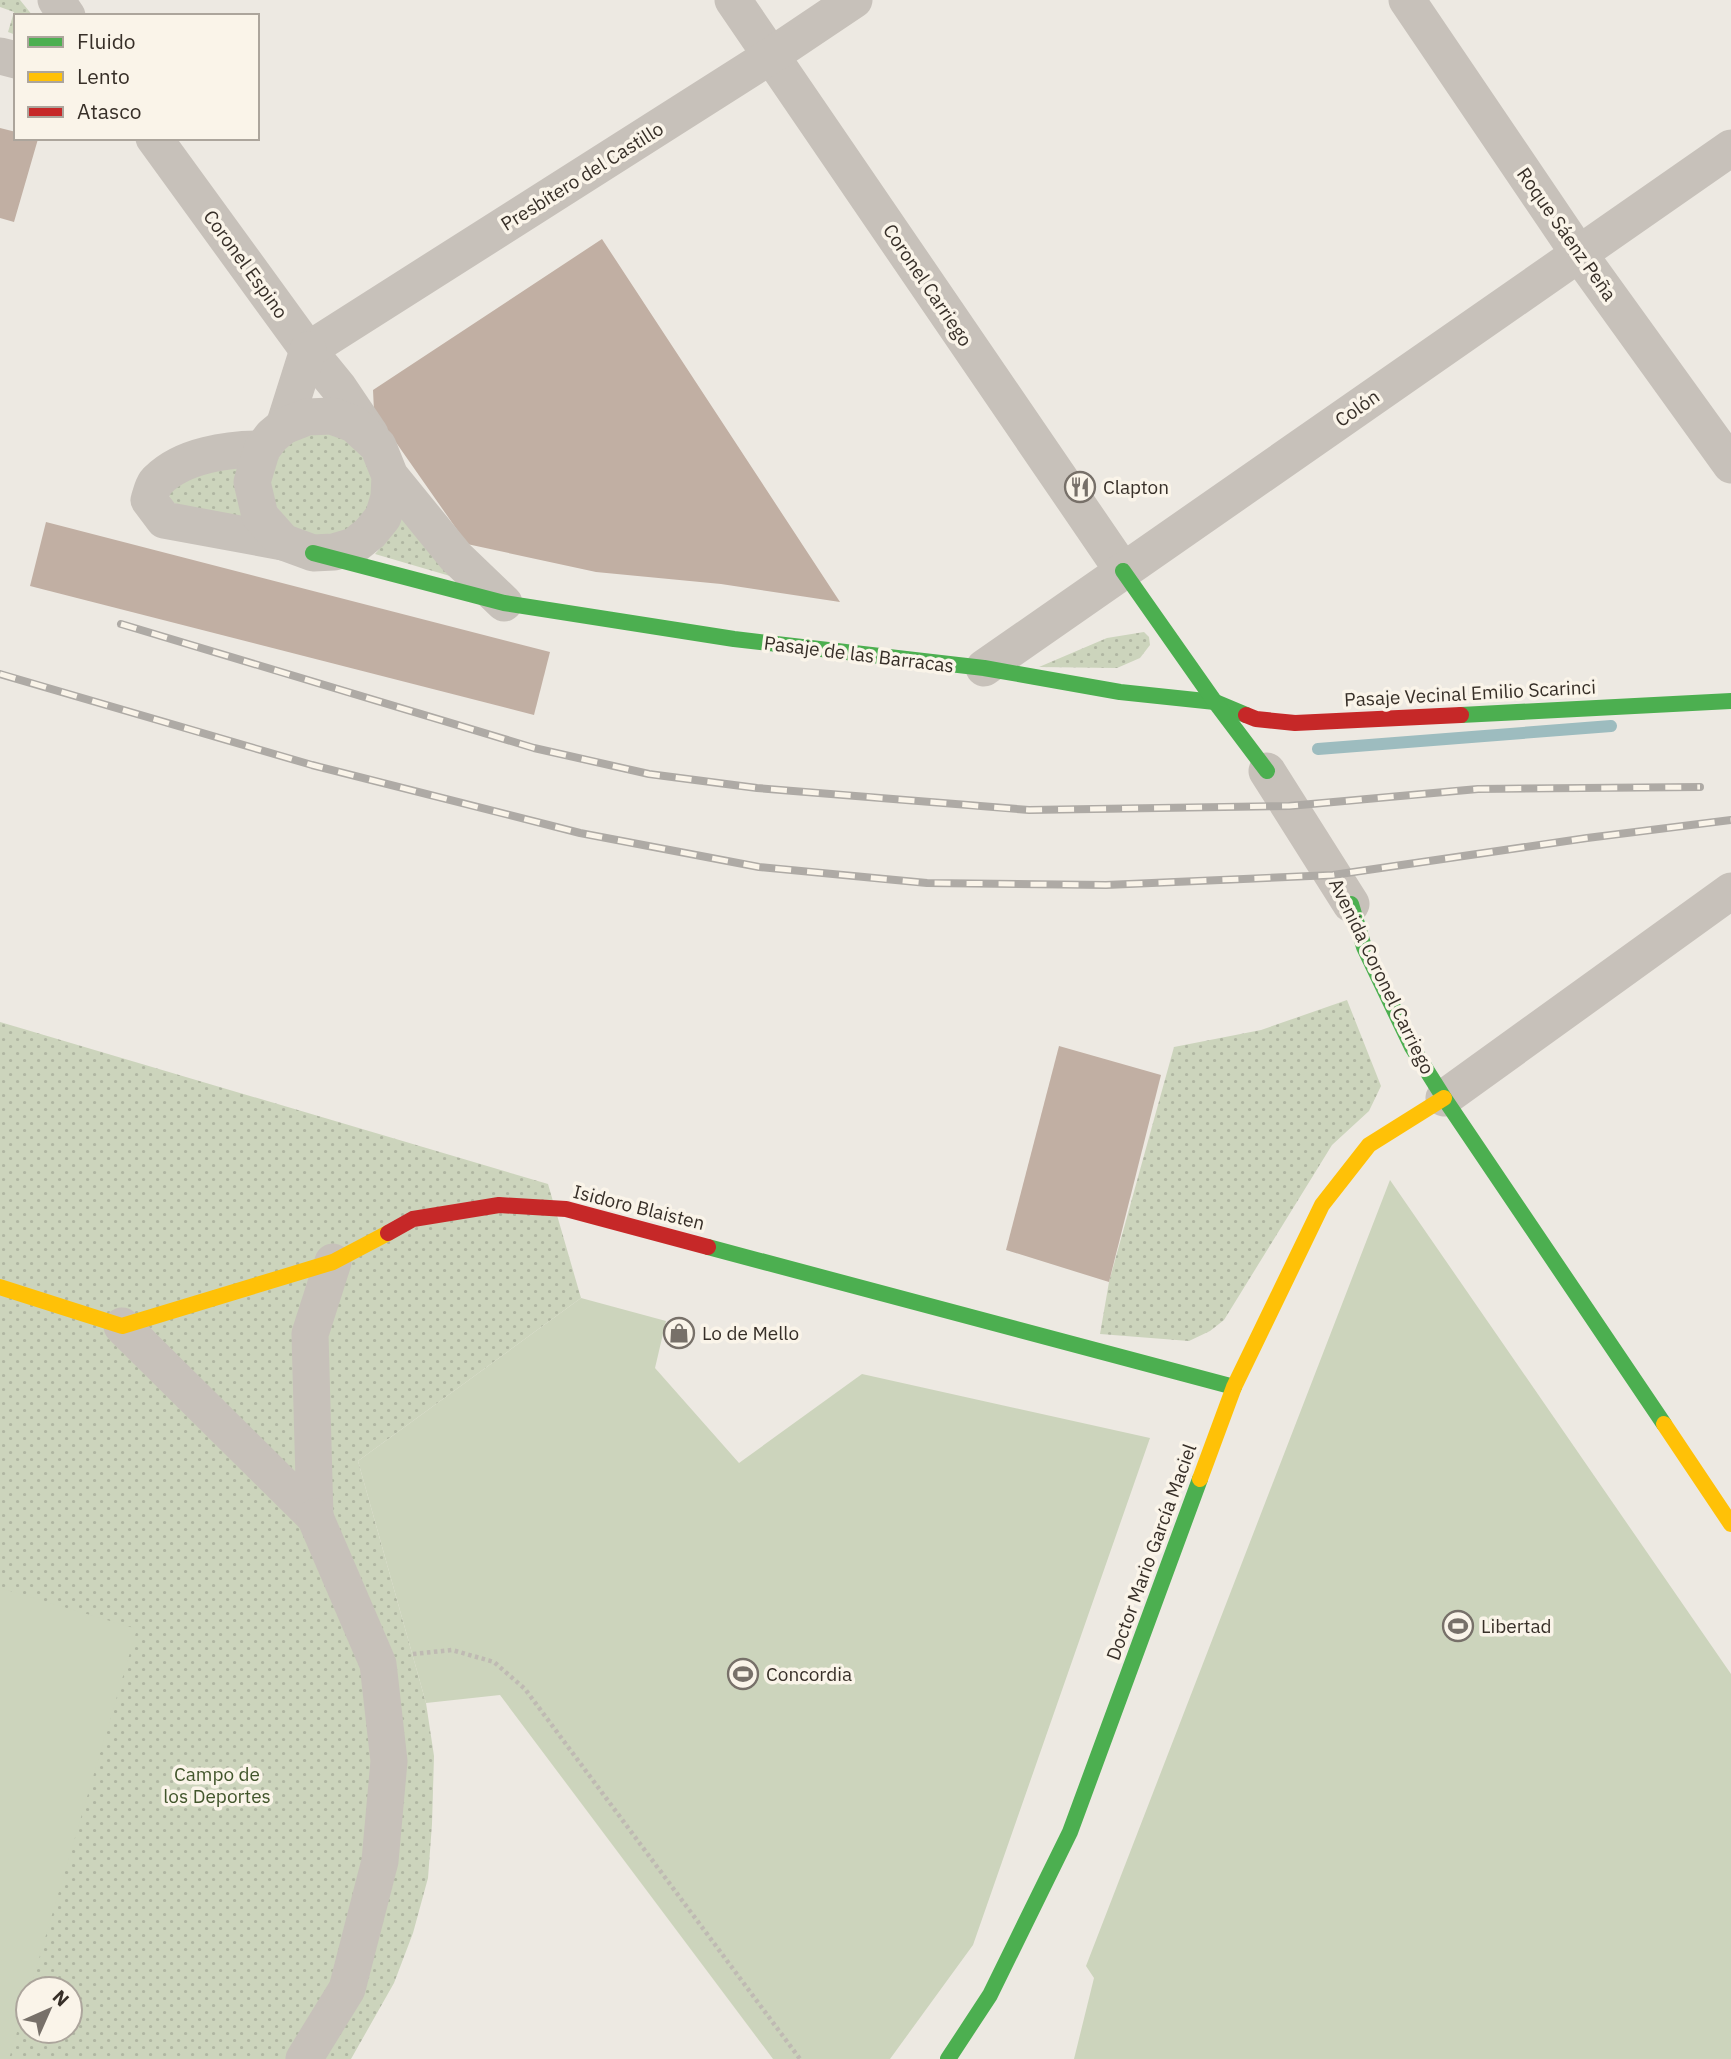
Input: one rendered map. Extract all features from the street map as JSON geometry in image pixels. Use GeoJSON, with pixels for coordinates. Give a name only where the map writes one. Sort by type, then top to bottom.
{"type":"FeatureCollection","features":[{"type":"Feature","properties":{"kind":"street","name":"Coronel Carriego"},"geometry":{"type":"LineString","coordinates":[[733,0],[1123,571]]}},
{"type":"Feature","properties":{"kind":"street","name":"Presbítero del Castillo"},"geometry":{"type":"LineString","coordinates":[[308,350],[854,0]]}},
{"type":"Feature","properties":{"kind":"street","name":"Roque Sáenz Peña"},"geometry":{"type":"LineString","coordinates":[[1406,0],[1579,254],[1731,465]]}},
{"type":"Feature","properties":{"kind":"street","name":"Coronel Espino"},"geometry":{"type":"LineString","coordinates":[[155,140],[308,350],[339,388]]}},
{"type":"Feature","properties":{"kind":"street","name":"Colón"},"geometry":{"type":"LineString","coordinates":[[984,668],[1731,148]]}},
{"type":"Feature","properties":{"kind":"street"},"geometry":{"type":"LineString","coordinates":[[298,548],[260,516],[252,482],[308,350]]}},
{"type":"Feature","properties":{"kind":"street","name":"Pasaje de las Barracas"},"geometry":{"type":"LineString","coordinates":[[298,548],[334,552],[354,546],[370,533],[383,517],[389,497],[384,461],[339,388]]}},
{"type":"Feature","properties":{"kind":"street","name":"Pasaje de las Barracas"},"geometry":{"type":"LineString","coordinates":[[504,603],[456,557],[355,425],[332,416],[307,417],[273,437],[185,462],[156,481],[149,500],[164,520],[298,548],[504,603],[734,639],[984,668],[1119,692],[1214,702]]}},
{"type":"Feature","properties":{"kind":"street","name":"Avenida Coronel Carriego"},"geometry":{"type":"LineString","coordinates":[[1123,571],[1214,702],[1267,771],[1350,904],[1364,947],[1412,1047],[1731,1524]]}},
{"type":"Feature","properties":{"kind":"street","name":"Pasaje Vecinal Emilio Scarinci"},"geometry":{"type":"LineString","coordinates":[[1214,702],[1256,719],[1294,723],[1731,701]]}},
{"type":"Feature","properties":{"kind":"street"},"geometry":{"type":"LineString","coordinates":[[1444,1098],[1731,891]]}},
{"type":"Feature","properties":{"kind":"street","name":"Doctor Mario García Maciel"},"geometry":{"type":"LineString","coordinates":[[948,2059],[990,1995],[1070,1832],[1234,1387],[1322,1205],[1369,1145],[1444,1098]]}},
{"type":"Feature","properties":{"kind":"street","name":"Isidoro Blaisten"},"geometry":{"type":"LineString","coordinates":[[122,1326],[333,1262],[413,1219],[499,1205],[566,1209],[1234,1387]]}},
{"type":"Feature","properties":{"kind":"street"},"geometry":{"type":"LineString","coordinates":[[304,2059],[347,1989],[380,1861],[389,1761],[378,1664],[315,1517],[310,1334],[333,1262]]}},
{"type":"Feature","properties":{"kind":"street"},"geometry":{"type":"LineString","coordinates":[[0,1287],[122,1326],[315,1517]]}},
{"type":"Feature","properties":{"kind":"path"},"geometry":{"type":"LineString","coordinates":[[413,1654],[452,1650],[494,1662],[525,1689],[800,2059]]}},
{"type":"Feature","properties":{"kind":"green space"},"geometry":{"type":"Polygon","coordinates":[[[0,0],[20,0],[31,14],[14,14],[14,34],[8,32],[14,12],[0,7],[0,0]]]}},
{"type":"Feature","properties":{"kind":"green space"},"geometry":{"type":"Polygon","coordinates":[[[326,428],[358,441],[379,485],[357,528],[326,539],[294,530],[272,501],[269,485],[271,466],[292,438],[326,428]]]}},
{"type":"Feature","properties":{"kind":"green space"},"geometry":{"type":"Polygon","coordinates":[[[243,458],[249,525],[170,502],[169,491],[180,480],[243,458]]]}},
{"type":"Feature","properties":{"kind":"green space"},"geometry":{"type":"Polygon","coordinates":[[[400,497],[467,581],[375,554],[387,540],[400,497]]]}},
{"type":"Feature","properties":{"kind":"green space"},"geometry":{"type":"Polygon","coordinates":[[[1144,632],[1149,637],[1150,645],[1140,658],[1117,668],[1039,667],[1107,638],[1144,632]]]}},
{"type":"Feature","properties":{"kind":"green space"},"geometry":{"type":"Polygon","coordinates":[[[1347,1000],[1381,1086],[1369,1111],[1332,1145],[1224,1320],[1210,1331],[1189,1341],[1100,1334],[1109,1282],[1174,1047],[1261,1030],[1347,1000]]]}},
{"type":"Feature","properties":{"kind":"green space","name":"Campo de los Deportes"},"geometry":{"type":"Polygon","coordinates":[[[0,1022],[548,1184],[581,1298],[358,1461],[426,1703],[434,1756],[428,1878],[413,1933],[394,1983],[351,2059],[0,2059],[0,1022]]]}},
{"type":"Feature","properties":{"kind":"green space","name":"Libertad"},"geometry":{"type":"Polygon","coordinates":[[[1390,1180],[1731,1674],[1731,2059],[1074,2059],[1094,1978],[1086,1966],[1390,1180]]]}},
{"type":"Feature","properties":{"kind":"green space","name":"Concordia"},"geometry":{"type":"Polygon","coordinates":[[[581,1298],[666,1321],[655,1368],[739,1463],[862,1374],[1150,1438],[973,1945],[890,2059],[773,2059],[500,1695],[426,1703],[358,1461],[581,1298]]]}},
{"type":"Feature","properties":{"kind":"green space"},"geometry":{"type":"Polygon","coordinates":[[[0,1588],[137,1629],[34,1975],[14,1975],[14,2042],[9,2059],[0,2059],[0,1588]]]}},
{"type":"Feature","properties":{"kind":"building"},"geometry":{"type":"Polygon","coordinates":[[[0,128],[14,132],[14,140],[38,140],[14,222],[0,218],[0,128]]]}},
{"type":"Feature","properties":{"kind":"building"},"geometry":{"type":"Polygon","coordinates":[[[602,239],[840,602],[721,584],[596,572],[467,544],[374,411],[373,390],[602,239]]]}},
{"type":"Feature","properties":{"kind":"building"},"geometry":{"type":"Polygon","coordinates":[[[46,522],[550,652],[534,715],[30,586],[46,522]]]}},
{"type":"Feature","properties":{"kind":"building"},"geometry":{"type":"Polygon","coordinates":[[[1059,1046],[1161,1075],[1109,1282],[1006,1250],[1059,1046]]]}},
{"type":"Feature","properties":{"kind":"waterway"},"geometry":{"type":"LineString","coordinates":[[1318,749],[1611,726]]}},
{"type":"Feature","properties":{"kind":"railway"},"geometry":{"type":"LineString","coordinates":[[121,624],[534,748],[649,774],[757,788],[1029,810],[1289,806],[1478,789],[1700,787]]}},
{"type":"Feature","properties":{"kind":"railway"},"geometry":{"type":"LineString","coordinates":[[0,674],[312,765],[580,833],[759,867],[927,883],[1106,885],[1333,875],[1731,820]]}},
{"type":"Feature","properties":{"kind":"traffic: fast"},"geometry":{"type":"LineString","coordinates":[[313,553],[504,603],[734,639],[984,668],[1120,692],[1215,702],[1246,715]]}},
{"type":"Feature","properties":{"kind":"traffic: fast"},"geometry":{"type":"LineString","coordinates":[[1123,571],[1267,771]]}},
{"type":"Feature","properties":{"kind":"traffic: fast"},"geometry":{"type":"LineString","coordinates":[[1461,715],[1731,701]]}},
{"type":"Feature","properties":{"kind":"traffic: fast"},"geometry":{"type":"LineString","coordinates":[[1351,904],[1364,947],[1412,1047],[1664,1424]]}},
{"type":"Feature","properties":{"kind":"traffic: fast"},"geometry":{"type":"LineString","coordinates":[[708,1247],[1234,1387]]}},
{"type":"Feature","properties":{"kind":"traffic: fast"},"geometry":{"type":"LineString","coordinates":[[948,2059],[990,1995],[1070,1832],[1200,1479]]}},
{"type":"Feature","properties":{"kind":"traffic: slow"},"geometry":{"type":"LineString","coordinates":[[1200,1479],[1234,1387],[1322,1205],[1369,1145],[1444,1098]]}},
{"type":"Feature","properties":{"kind":"traffic: slow"},"geometry":{"type":"LineString","coordinates":[[0,1287],[122,1326],[333,1262],[388,1233]]}},
{"type":"Feature","properties":{"kind":"traffic: slow"},"geometry":{"type":"LineString","coordinates":[[1664,1424],[1731,1524]]}},
{"type":"Feature","properties":{"kind":"traffic: jam"},"geometry":{"type":"LineString","coordinates":[[1246,715],[1256,719],[1295,723],[1461,715]]}},
{"type":"Feature","properties":{"kind":"traffic: jam"},"geometry":{"type":"LineString","coordinates":[[388,1233],[413,1219],[499,1205],[566,1209],[708,1247]]}},
{"type":"Feature","properties":{"kind":"place","name":"Clapton"},"geometry":{"type":"Point","coordinates":[1080,487]}},
{"type":"Feature","properties":{"kind":"place","name":"Lo de Mello"},"geometry":{"type":"Point","coordinates":[679,1333]}},
{"type":"Feature","properties":{"kind":"place","name":"Libertad"},"geometry":{"type":"Point","coordinates":[1458,1626]}},
{"type":"Feature","properties":{"kind":"place","name":"Concordia"},"geometry":{"type":"Point","coordinates":[743,1674]}}]}
